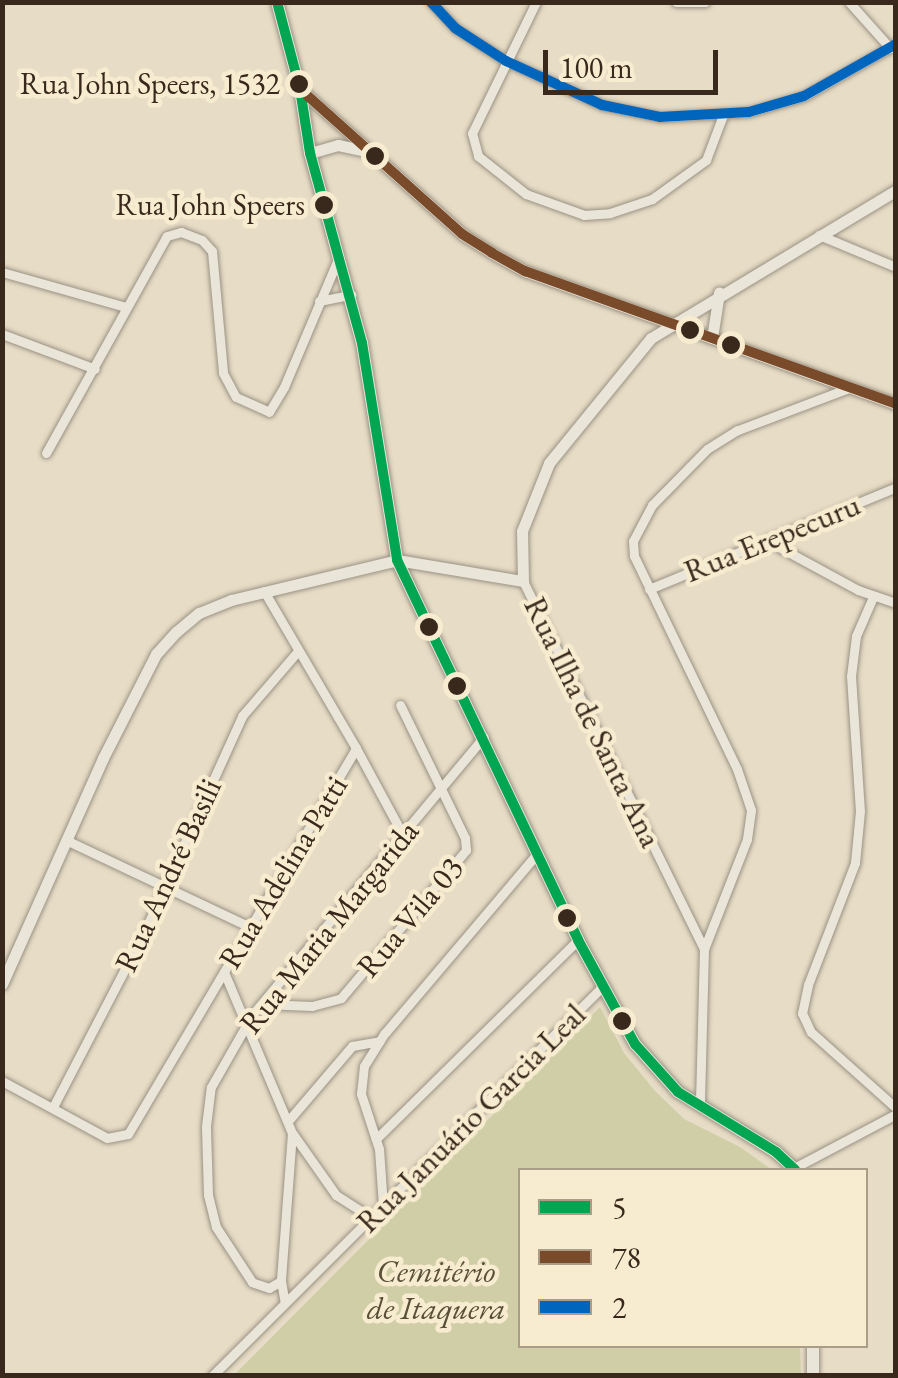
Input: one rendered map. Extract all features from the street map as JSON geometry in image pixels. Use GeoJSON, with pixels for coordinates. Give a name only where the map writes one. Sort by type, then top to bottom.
{"type":"FeatureCollection","features":[{"type":"Feature","properties":{"kind":"main road"},"geometry":{"type":"LineString","coordinates":[[277,2],[300,89],[310,153],[351,296],[397,560],[578,940],[650,1065],[663,1080],[792,1168]]}},
{"type":"Feature","properties":{"kind":"main road"},"geometry":{"type":"LineString","coordinates":[[813,1348],[814,1376]]}},
{"type":"Feature","properties":{"kind":"street"},"geometry":{"type":"LineString","coordinates":[[431,2],[455,28],[506,61],[602,105],[660,116],[723,115],[804,96],[893,46],[850,2]]}},
{"type":"Feature","properties":{"kind":"street"},"geometry":{"type":"LineString","coordinates":[[536,2],[477,115],[472,144],[500,176],[566,212],[610,213],[652,198],[685,179],[706,160],[723,115]]}},
{"type":"Feature","properties":{"kind":"street"},"geometry":{"type":"LineString","coordinates":[[676,2],[705,2]]}},
{"type":"Feature","properties":{"kind":"street"},"geometry":{"type":"LineString","coordinates":[[300,89],[370,153],[492,253],[526,271],[896,404]]}},
{"type":"Feature","properties":{"kind":"street"},"geometry":{"type":"LineString","coordinates":[[310,153],[338,145],[370,153]]}},
{"type":"Feature","properties":{"kind":"street","name":"Rua Ilha de Santa Ana"},"geometry":{"type":"LineString","coordinates":[[700,1106],[704,949],[524,580],[522,531],[549,462],[651,338],[719,293],[896,190]]}},
{"type":"Feature","properties":{"kind":"street"},"geometry":{"type":"LineString","coordinates":[[46,453],[167,236],[181,232],[202,240],[214,262],[222,373],[236,397],[268,412],[284,387],[340,255]]}},
{"type":"Feature","properties":{"kind":"street"},"geometry":{"type":"LineString","coordinates":[[818,234],[896,266]]}},
{"type":"Feature","properties":{"kind":"street"},"geometry":{"type":"LineString","coordinates":[[2,272],[126,307]]}},
{"type":"Feature","properties":{"kind":"street"},"geometry":{"type":"LineString","coordinates":[[712,338],[719,293]]}},
{"type":"Feature","properties":{"kind":"street"},"geometry":{"type":"LineString","coordinates":[[319,301],[351,296]]}},
{"type":"Feature","properties":{"kind":"street"},"geometry":{"type":"LineString","coordinates":[[2,334],[95,369]]}},
{"type":"Feature","properties":{"kind":"street"},"geometry":{"type":"LineString","coordinates":[[704,949],[747,839],[751,810],[737,768],[634,556],[634,541],[652,505],[707,449],[738,430],[851,387]]}},
{"type":"Feature","properties":{"kind":"street","name":"Rua Erepecuru"},"geometry":{"type":"LineString","coordinates":[[649,589],[896,487]]}},
{"type":"Feature","properties":{"kind":"street"},"geometry":{"type":"LineString","coordinates":[[766,540],[873,596],[896,603]]}},
{"type":"Feature","properties":{"kind":"street"},"geometry":{"type":"LineString","coordinates":[[2,984],[156,654],[199,613],[264,591],[397,560],[524,580]]}},
{"type":"Feature","properties":{"kind":"street","name":"Rua Adelina Patti"},"geometry":{"type":"LineString","coordinates":[[53,1107],[108,1138],[128,1134],[356,748],[264,591]]}},
{"type":"Feature","properties":{"kind":"street"},"geometry":{"type":"LineString","coordinates":[[798,1168],[896,1111],[811,1032],[802,1013],[808,984],[855,863],[860,811],[850,676],[856,636],[873,596]]}},
{"type":"Feature","properties":{"kind":"street","name":"Rua André Basili"},"geometry":{"type":"LineString","coordinates":[[53,1107],[166,887],[242,716],[297,652]]}},
{"type":"Feature","properties":{"kind":"street","name":"Rua Vila 03"},"geometry":{"type":"LineString","coordinates":[[262,1004],[335,1003],[452,869],[467,845],[400,705]]}},
{"type":"Feature","properties":{"kind":"street","name":"Rua Maria Margarida"},"geometry":{"type":"LineString","coordinates":[[281,1281],[268,1288],[252,1282],[216,1228],[208,1195],[206,1126],[211,1087],[262,1004],[484,737]]}},
{"type":"Feature","properties":{"kind":"street"},"geometry":{"type":"LineString","coordinates":[[356,748],[404,835]]}},
{"type":"Feature","properties":{"kind":"street"},"geometry":{"type":"LineString","coordinates":[[66,840],[250,927]]}},
{"type":"Feature","properties":{"kind":"street"},"geometry":{"type":"LineString","coordinates":[[383,1206],[376,1139],[360,1079],[380,1041],[536,854]]}},
{"type":"Feature","properties":{"kind":"street"},"geometry":{"type":"LineString","coordinates":[[376,1139],[578,940]]}},
{"type":"Feature","properties":{"kind":"street"},"geometry":{"type":"LineString","coordinates":[[224,972],[292,1133],[336,1194],[372,1218]]}},
{"type":"Feature","properties":{"kind":"street","name":"Rua Januário Garcia Leal"},"geometry":{"type":"LineString","coordinates":[[212,1376],[602,987]]}},
{"type":"Feature","properties":{"kind":"street"},"geometry":{"type":"LineString","coordinates":[[288,1121],[352,1046],[380,1041]]}},
{"type":"Feature","properties":{"kind":"street"},"geometry":{"type":"LineString","coordinates":[[2,1081],[53,1107]]}},
{"type":"Feature","properties":{"kind":"street"},"geometry":{"type":"LineString","coordinates":[[285,1303],[281,1281],[292,1133]]}},
{"type":"Feature","properties":{"kind":"green space","name":"Cemitério de Itaquera"},"geometry":{"type":"Polygon","coordinates":[[[600,1007],[624,1053],[684,1119],[740,1147],[769,1168],[518,1168],[518,1348],[800,1348],[801,1375],[234,1375],[600,1007]]]}},
{"type":"Feature","properties":{"kind":"transit line","name":"5"},"geometry":{"type":"LineString","coordinates":[[277,2],[300,89],[310,153],[362,343],[397,560],[578,940],[635,1044],[678,1092],[776,1152],[793,1168]]}},
{"type":"Feature","properties":{"kind":"transit line","name":"2"},"geometry":{"type":"LineString","coordinates":[[431,2],[455,28],[506,61],[602,105],[660,117],[749,112],[804,96],[896,44]]}},
{"type":"Feature","properties":{"kind":"transit line","name":"78"},"geometry":{"type":"LineString","coordinates":[[300,89],[462,234],[525,271],[896,404]]}},
{"type":"Feature","properties":{"kind":"place","name":"Rua John Speers, 1532"},"geometry":{"type":"Point","coordinates":[299,84]}},
{"type":"Feature","properties":{"kind":"place","name":"Rua John Speers"},"geometry":{"type":"Point","coordinates":[324,205]}}]}
